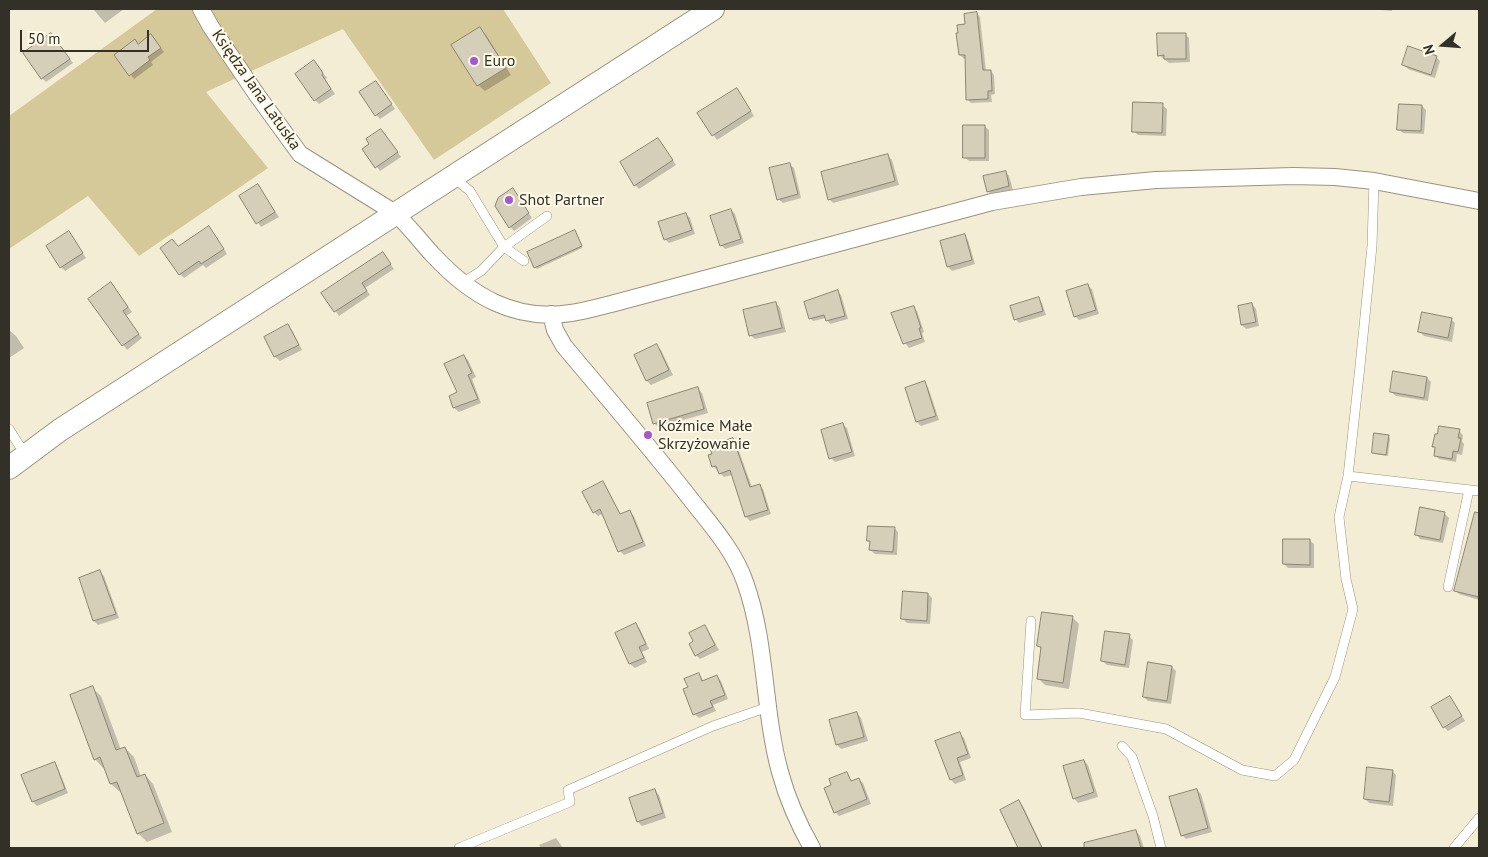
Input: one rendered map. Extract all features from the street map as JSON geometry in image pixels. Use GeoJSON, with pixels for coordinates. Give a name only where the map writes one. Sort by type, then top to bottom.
{"type":"FeatureCollection","features":[{"type":"Feature","properties":{"kind":"main road"},"geometry":{"type":"LineString","coordinates":[[9,468],[60,430],[713,9]]}},
{"type":"Feature","properties":{"kind":"street","name":"Księdza Jana Latuska"},"geometry":{"type":"LineString","coordinates":[[202,9],[211,27],[300,154],[395,213],[434,256],[462,283],[480,296],[529,314],[570,313],[611,304],[992,202],[1081,187],[1156,180],[1293,176],[1335,177],[1374,181],[1479,201]]}},
{"type":"Feature","properties":{"kind":"street"},"geometry":{"type":"LineString","coordinates":[[551,314],[555,330],[564,346],[684,491],[730,550],[739,566],[754,613],[780,771],[790,801],[812,848]]}},
{"type":"Feature","properties":{"kind":"lane"},"geometry":{"type":"LineString","coordinates":[[452,176],[470,191],[504,247],[524,262]]}},
{"type":"Feature","properties":{"kind":"lane"},"geometry":{"type":"LineString","coordinates":[[1030,621],[1025,715],[1079,713],[1166,729],[1242,770],[1275,776],[1294,760],[1335,677],[1353,609],[1346,580],[1339,517],[1348,476],[1372,246],[1374,181]]}},
{"type":"Feature","properties":{"kind":"lane"},"geometry":{"type":"LineString","coordinates":[[462,283],[481,270],[504,247],[546,216]]}},
{"type":"Feature","properties":{"kind":"lane"},"geometry":{"type":"LineString","coordinates":[[9,429],[19,445],[28,453]]}},
{"type":"Feature","properties":{"kind":"lane"},"geometry":{"type":"LineString","coordinates":[[1348,476],[1479,491]]}},
{"type":"Feature","properties":{"kind":"lane"},"geometry":{"type":"LineString","coordinates":[[1448,587],[1469,490]]}},
{"type":"Feature","properties":{"kind":"lane"},"geometry":{"type":"LineString","coordinates":[[458,848],[570,802],[568,790],[713,726],[768,707]]}},
{"type":"Feature","properties":{"kind":"lane"},"geometry":{"type":"LineString","coordinates":[[1122,746],[1132,757],[1154,816],[1161,848]]}},
{"type":"Feature","properties":{"kind":"lane"},"geometry":{"type":"LineString","coordinates":[[1454,848],[1479,818]]}},
{"type":"Feature","properties":{"kind":"shaded area"},"geometry":{"type":"Polygon","coordinates":[[[157,9],[503,9],[551,83],[434,160],[343,29],[206,92],[268,168],[139,256],[88,196],[9,249],[9,116],[157,9]]]}},
{"type":"Feature","properties":{"kind":"building"},"geometry":{"type":"Polygon","coordinates":[[[977,12],[983,70],[991,70],[992,91],[988,91],[988,99],[966,100],[965,55],[959,55],[956,33],[958,33],[957,25],[965,24],[964,14],[977,12]]]}},
{"type":"Feature","properties":{"kind":"building"},"geometry":{"type":"Polygon","coordinates":[[[480,27],[506,68],[477,86],[451,45],[480,27]]]}},
{"type":"Feature","properties":{"kind":"building"},"geometry":{"type":"Polygon","coordinates":[[[51,33],[70,59],[41,79],[23,53],[51,33]]]}},
{"type":"Feature","properties":{"kind":"building"},"geometry":{"type":"Polygon","coordinates":[[[1157,33],[1186,33],[1186,59],[1164,59],[1164,55],[1158,56],[1157,33]]]}},
{"type":"Feature","properties":{"kind":"building"},"geometry":{"type":"Polygon","coordinates":[[[151,34],[161,48],[148,57],[150,60],[129,76],[114,55],[135,39],[138,44],[151,34]]]}},
{"type":"Feature","properties":{"kind":"building"},"geometry":{"type":"Polygon","coordinates":[[[1408,46],[1437,56],[1431,75],[1402,65],[1408,46]]]}},
{"type":"Feature","properties":{"kind":"building"},"geometry":{"type":"Polygon","coordinates":[[[314,60],[331,89],[314,101],[295,74],[314,60]]]}},
{"type":"Feature","properties":{"kind":"building"},"geometry":{"type":"Polygon","coordinates":[[[376,81],[392,104],[375,116],[359,92],[376,81]]]}},
{"type":"Feature","properties":{"kind":"building"},"geometry":{"type":"Polygon","coordinates":[[[737,88],[751,111],[712,136],[697,113],[737,88]]]}},
{"type":"Feature","properties":{"kind":"building"},"geometry":{"type":"Polygon","coordinates":[[[1133,102],[1163,103],[1162,133],[1132,132],[1133,102]]]}},
{"type":"Feature","properties":{"kind":"building"},"geometry":{"type":"Polygon","coordinates":[[[1399,104],[1422,105],[1421,131],[1397,130],[1399,104]]]}},
{"type":"Feature","properties":{"kind":"building"},"geometry":{"type":"Polygon","coordinates":[[[963,125],[985,125],[985,158],[963,158],[963,125]]]}},
{"type":"Feature","properties":{"kind":"building"},"geometry":{"type":"Polygon","coordinates":[[[381,129],[398,152],[375,168],[362,149],[369,144],[366,139],[381,129]]]}},
{"type":"Feature","properties":{"kind":"building"},"geometry":{"type":"Polygon","coordinates":[[[658,138],[673,160],[634,186],[620,162],[658,138]]]}},
{"type":"Feature","properties":{"kind":"building"},"geometry":{"type":"Polygon","coordinates":[[[888,154],[895,181],[828,200],[821,172],[888,154]]]}},
{"type":"Feature","properties":{"kind":"building"},"geometry":{"type":"Polygon","coordinates":[[[790,163],[798,194],[777,200],[769,168],[790,163]]]}},
{"type":"Feature","properties":{"kind":"building"},"geometry":{"type":"Polygon","coordinates":[[[1006,171],[1009,186],[987,192],[983,176],[1006,171]]]}},
{"type":"Feature","properties":{"kind":"building"},"geometry":{"type":"Polygon","coordinates":[[[258,184],[275,212],[256,224],[239,196],[258,184]]]}},
{"type":"Feature","properties":{"kind":"building"},"geometry":{"type":"Polygon","coordinates":[[[513,188],[529,213],[509,228],[495,206],[498,198],[513,188]]]}},
{"type":"Feature","properties":{"kind":"building"},"geometry":{"type":"Polygon","coordinates":[[[731,209],[741,239],[720,246],[710,216],[731,209]]]}},
{"type":"Feature","properties":{"kind":"building"},"geometry":{"type":"Polygon","coordinates":[[[686,213],[692,230],[664,240],[658,222],[686,213]]]}},
{"type":"Feature","properties":{"kind":"building"},"geometry":{"type":"Polygon","coordinates":[[[209,226],[224,249],[201,264],[199,261],[179,275],[160,248],[172,239],[178,246],[209,226]]]}},
{"type":"Feature","properties":{"kind":"building"},"geometry":{"type":"Polygon","coordinates":[[[575,230],[582,246],[534,268],[527,252],[575,230]]]}},
{"type":"Feature","properties":{"kind":"building"},"geometry":{"type":"Polygon","coordinates":[[[69,231],[83,253],[60,268],[46,246],[69,231]]]}},
{"type":"Feature","properties":{"kind":"building"},"geometry":{"type":"Polygon","coordinates":[[[965,234],[972,260],[947,267],[940,241],[965,234]]]}},
{"type":"Feature","properties":{"kind":"building"},"geometry":{"type":"Polygon","coordinates":[[[383,252],[391,264],[362,283],[367,291],[334,312],[321,293],[383,252]]]}},
{"type":"Feature","properties":{"kind":"building"},"geometry":{"type":"Polygon","coordinates":[[[111,282],[128,307],[123,311],[139,334],[122,346],[88,299],[111,282]]]}},
{"type":"Feature","properties":{"kind":"building"},"geometry":{"type":"Polygon","coordinates":[[[1088,284],[1096,310],[1074,317],[1066,291],[1088,284]]]}},
{"type":"Feature","properties":{"kind":"building"},"geometry":{"type":"Polygon","coordinates":[[[838,290],[845,316],[826,321],[824,315],[809,319],[804,302],[838,290]]]}},
{"type":"Feature","properties":{"kind":"building"},"geometry":{"type":"Polygon","coordinates":[[[1039,297],[1043,311],[1014,320],[1010,306],[1039,297]]]}},
{"type":"Feature","properties":{"kind":"building"},"geometry":{"type":"Polygon","coordinates":[[[776,302],[782,328],[749,336],[743,310],[776,302]]]}},
{"type":"Feature","properties":{"kind":"building"},"geometry":{"type":"Polygon","coordinates":[[[1252,303],[1256,322],[1241,325],[1238,306],[1252,303]]]}},
{"type":"Feature","properties":{"kind":"building"},"geometry":{"type":"Polygon","coordinates":[[[914,306],[922,338],[903,344],[891,313],[914,306]]]}},
{"type":"Feature","properties":{"kind":"building"},"geometry":{"type":"Polygon","coordinates":[[[1422,312],[1452,318],[1448,338],[1418,332],[1422,312]]]}},
{"type":"Feature","properties":{"kind":"building"},"geometry":{"type":"Polygon","coordinates":[[[288,324],[299,345],[274,357],[264,337],[288,324]]]}},
{"type":"Feature","properties":{"kind":"building"},"geometry":{"type":"Polygon","coordinates":[[[657,344],[669,370],[646,381],[634,355],[657,344]]]}},
{"type":"Feature","properties":{"kind":"building"},"geometry":{"type":"Polygon","coordinates":[[[464,355],[472,373],[468,375],[478,399],[453,408],[449,396],[457,392],[444,364],[464,355]]]}},
{"type":"Feature","properties":{"kind":"building"},"geometry":{"type":"Polygon","coordinates":[[[1393,371],[1427,377],[1424,398],[1390,392],[1393,371]]]}},
{"type":"Feature","properties":{"kind":"building"},"geometry":{"type":"Polygon","coordinates":[[[925,381],[936,416],[916,422],[905,388],[925,381]]]}},
{"type":"Feature","properties":{"kind":"building"},"geometry":{"type":"Polygon","coordinates":[[[698,387],[704,409],[653,424],[647,403],[698,387]]]}},
{"type":"Feature","properties":{"kind":"building"},"geometry":{"type":"Polygon","coordinates":[[[843,423],[852,452],[829,459],[821,430],[843,423]]]}},
{"type":"Feature","properties":{"kind":"building"},"geometry":{"type":"Polygon","coordinates":[[[1439,426],[1460,429],[1458,438],[1461,438],[1458,452],[1453,451],[1452,459],[1434,456],[1435,447],[1432,447],[1439,426]]]}},
{"type":"Feature","properties":{"kind":"building"},"geometry":{"type":"Polygon","coordinates":[[[1374,433],[1389,435],[1386,455],[1372,453],[1374,433]]]}},
{"type":"Feature","properties":{"kind":"building"},"geometry":{"type":"Polygon","coordinates":[[[733,438],[750,487],[760,484],[768,510],[745,517],[730,470],[719,474],[716,466],[712,467],[708,455],[712,454],[709,446],[733,438]]]}},
{"type":"Feature","properties":{"kind":"building"},"geometry":{"type":"Polygon","coordinates":[[[603,481],[620,514],[630,510],[643,542],[618,552],[600,509],[593,513],[582,492],[603,481]]]}},
{"type":"Feature","properties":{"kind":"building"},"geometry":{"type":"Polygon","coordinates":[[[1420,507],[1445,512],[1440,540],[1415,535],[1420,507]]]}},
{"type":"Feature","properties":{"kind":"building"},"geometry":{"type":"Polygon","coordinates":[[[1475,512],[1479,513],[1479,597],[1454,591],[1475,512]]]}},
{"type":"Feature","properties":{"kind":"building"},"geometry":{"type":"Polygon","coordinates":[[[868,526],[895,527],[893,552],[869,550],[870,541],[867,541],[868,526]]]}},
{"type":"Feature","properties":{"kind":"building"},"geometry":{"type":"Polygon","coordinates":[[[1283,539],[1310,539],[1310,565],[1283,564],[1283,539]]]}},
{"type":"Feature","properties":{"kind":"building"},"geometry":{"type":"Polygon","coordinates":[[[100,570],[116,614],[93,621],[79,578],[100,570]]]}},
{"type":"Feature","properties":{"kind":"building"},"geometry":{"type":"Polygon","coordinates":[[[903,591],[928,593],[927,621],[901,619],[903,591]]]}},
{"type":"Feature","properties":{"kind":"building"},"geometry":{"type":"Polygon","coordinates":[[[1042,612],[1073,616],[1063,683],[1037,679],[1041,647],[1037,646],[1042,612]]]}},
{"type":"Feature","properties":{"kind":"building"},"geometry":{"type":"Polygon","coordinates":[[[636,623],[646,644],[639,647],[644,658],[629,664],[615,633],[636,623]]]}},
{"type":"Feature","properties":{"kind":"building"},"geometry":{"type":"Polygon","coordinates":[[[705,625],[715,645],[695,656],[689,644],[693,641],[689,633],[705,625]]]}},
{"type":"Feature","properties":{"kind":"building"},"geometry":{"type":"Polygon","coordinates":[[[1105,631],[1130,634],[1125,665],[1101,661],[1105,631]]]}},
{"type":"Feature","properties":{"kind":"building"},"geometry":{"type":"Polygon","coordinates":[[[1148,662],[1172,666],[1167,701],[1143,697],[1148,662]]]}},
{"type":"Feature","properties":{"kind":"building"},"geometry":{"type":"Polygon","coordinates":[[[699,673],[702,681],[717,675],[725,695],[710,701],[713,707],[693,715],[683,689],[688,687],[684,679],[699,673]]]}},
{"type":"Feature","properties":{"kind":"building"},"geometry":{"type":"Polygon","coordinates":[[[93,686],[116,750],[125,747],[137,777],[145,774],[164,823],[137,834],[117,782],[110,784],[100,757],[94,760],[70,695],[93,686]]]}},
{"type":"Feature","properties":{"kind":"building"},"geometry":{"type":"Polygon","coordinates":[[[1450,696],[1462,716],[1443,728],[1431,707],[1450,696]]]}},
{"type":"Feature","properties":{"kind":"building"},"geometry":{"type":"Polygon","coordinates":[[[857,712],[864,737],[836,745],[829,720],[857,712]]]}},
{"type":"Feature","properties":{"kind":"building"},"geometry":{"type":"Polygon","coordinates":[[[960,732],[968,754],[957,758],[963,775],[950,780],[935,741],[960,732]]]}},
{"type":"Feature","properties":{"kind":"building"},"geometry":{"type":"Polygon","coordinates":[[[1084,760],[1094,792],[1073,799],[1063,766],[1084,760]]]}},
{"type":"Feature","properties":{"kind":"building"},"geometry":{"type":"Polygon","coordinates":[[[55,762],[65,789],[32,802],[21,775],[55,762]]]}},
{"type":"Feature","properties":{"kind":"building"},"geometry":{"type":"Polygon","coordinates":[[[1367,767],[1393,770],[1389,802],[1364,799],[1367,767]]]}},
{"type":"Feature","properties":{"kind":"building"},"geometry":{"type":"Polygon","coordinates":[[[847,772],[851,781],[859,778],[867,799],[834,813],[824,788],[831,785],[829,779],[847,772]]]}},
{"type":"Feature","properties":{"kind":"building"},"geometry":{"type":"Polygon","coordinates":[[[655,789],[663,813],[637,822],[629,798],[655,789]]]}},
{"type":"Feature","properties":{"kind":"building"},"geometry":{"type":"Polygon","coordinates":[[[1197,789],[1208,828],[1181,836],[1169,797],[1197,789]]]}},
{"type":"Feature","properties":{"kind":"building"},"geometry":{"type":"Polygon","coordinates":[[[1019,800],[1042,848],[1018,848],[1000,810],[1019,800]]]}},
{"type":"Feature","properties":{"kind":"building"},"geometry":{"type":"Polygon","coordinates":[[[1136,830],[1141,848],[1084,848],[1084,843],[1136,830]]]}},
{"type":"Feature","properties":{"kind":"place","name":"Euro"},"geometry":{"type":"Point","coordinates":[474,61]}},
{"type":"Feature","properties":{"kind":"place","name":"Shot Partner"},"geometry":{"type":"Point","coordinates":[509,200]}},
{"type":"Feature","properties":{"kind":"place","name":"Koźmice Małe Skrzyżowanie"},"geometry":{"type":"Point","coordinates":[648,435]}}]}
